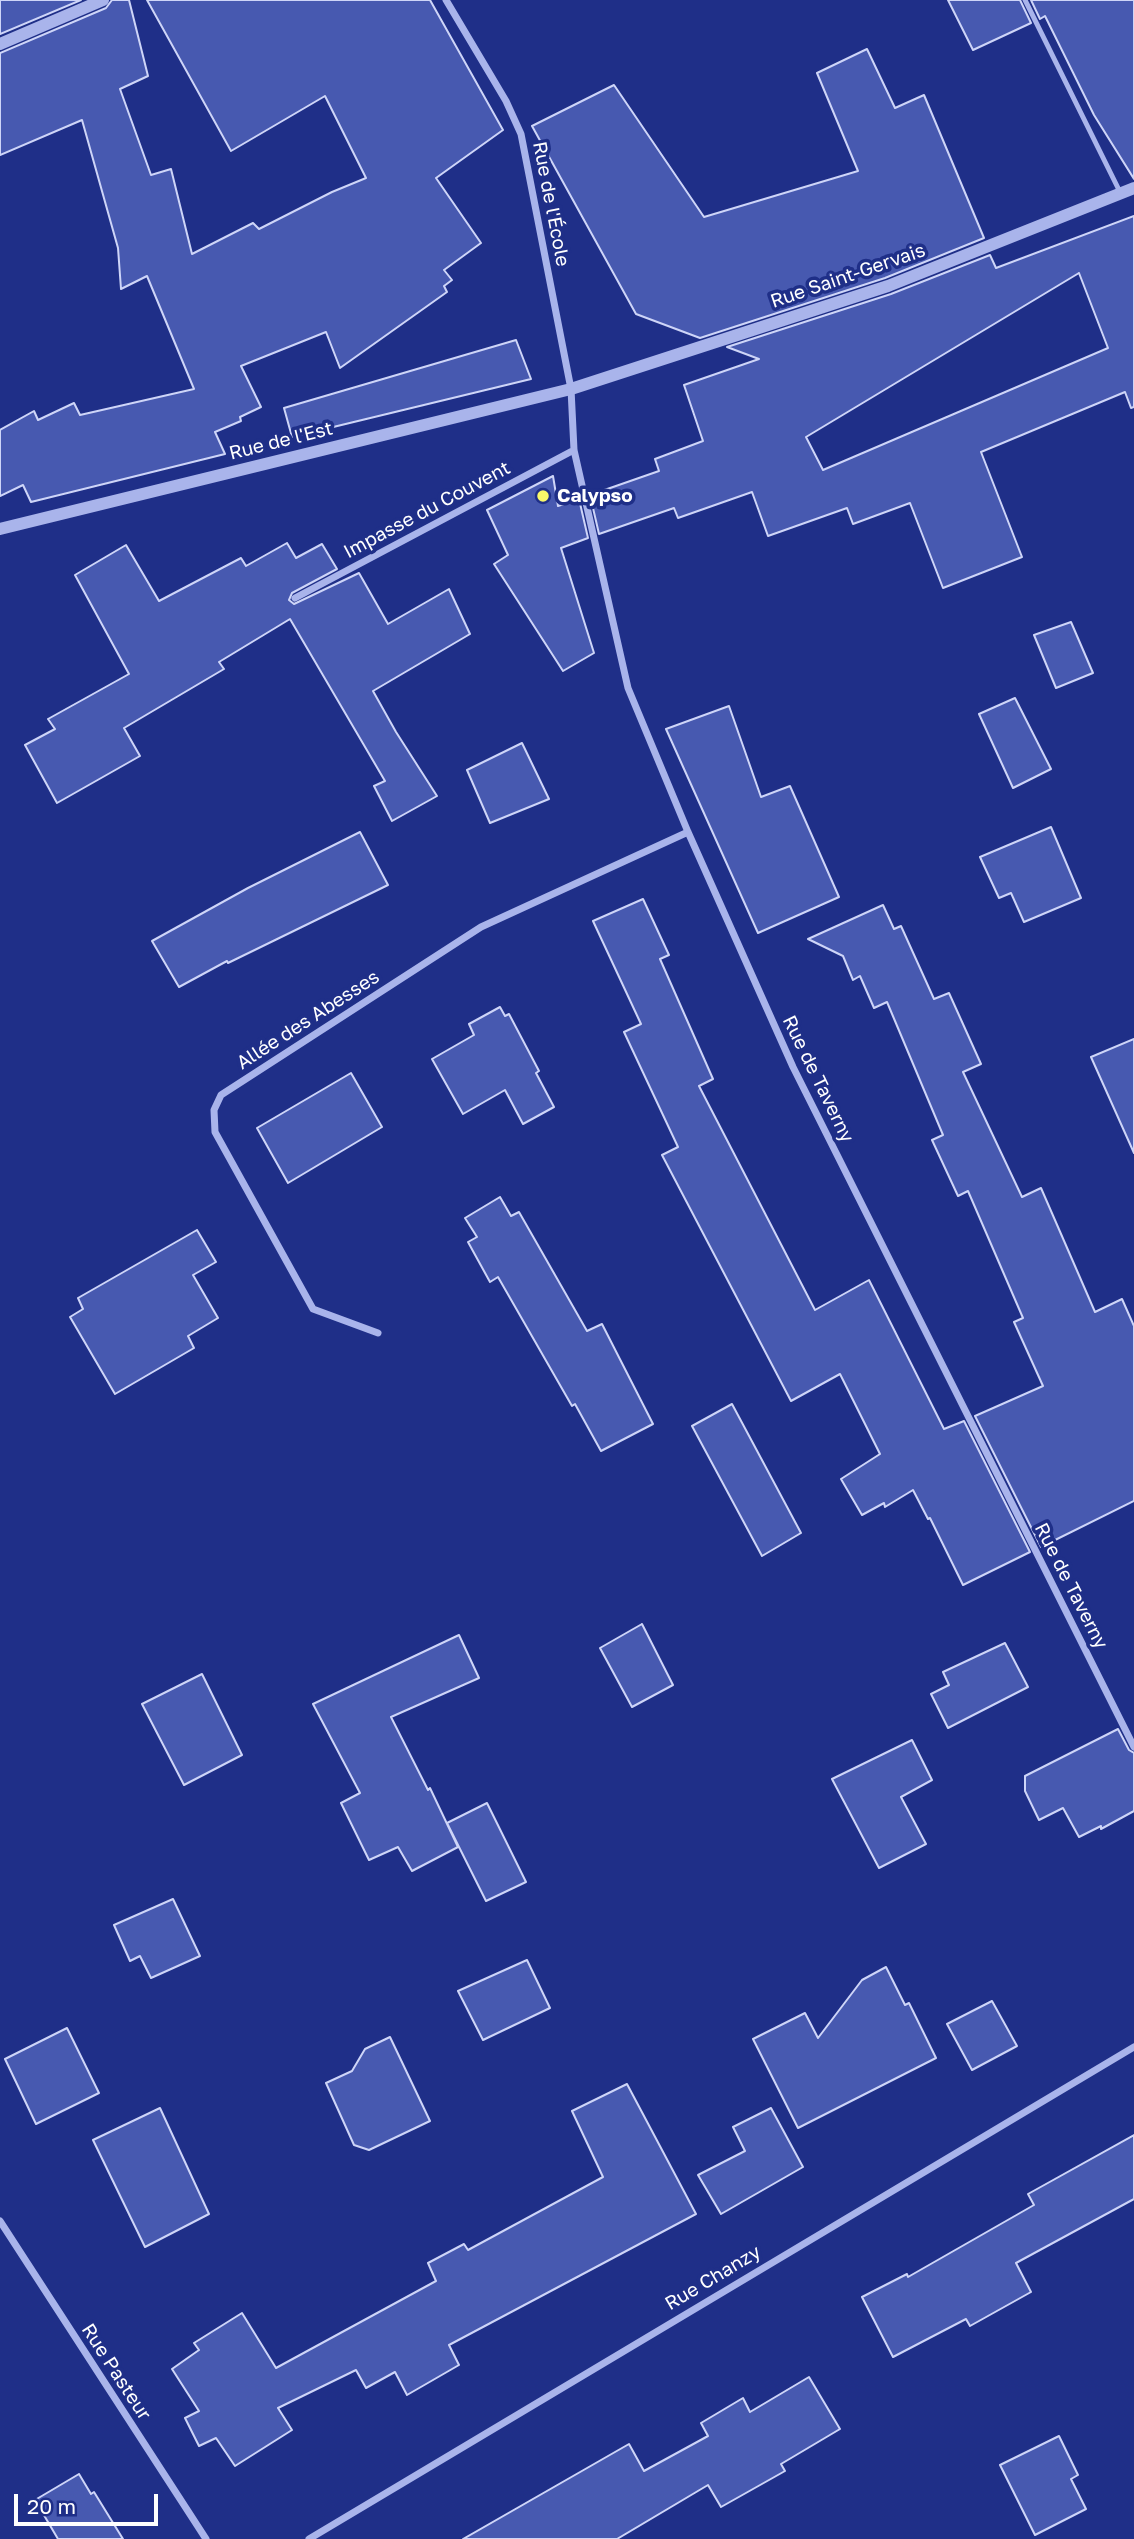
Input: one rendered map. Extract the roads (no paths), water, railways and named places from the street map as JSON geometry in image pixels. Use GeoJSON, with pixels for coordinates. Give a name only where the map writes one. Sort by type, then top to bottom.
{"type":"FeatureCollection","features":[{"type":"Feature","properties":{"kind":"street"},"geometry":{"type":"LineString","coordinates":[[0,44],[103,0]]}},
{"type":"Feature","properties":{"kind":"street","name":"Rue de l'École"},"geometry":{"type":"LineString","coordinates":[[446,0],[506,101],[522,134],[571,389]]}},
{"type":"Feature","properties":{"kind":"street","name":"Rue Saint-Gervais"},"geometry":{"type":"LineString","coordinates":[[571,389],[888,286],[1134,188]]}},
{"type":"Feature","properties":{"kind":"street","name":"Rue de Taverny"},"geometry":{"type":"LineString","coordinates":[[571,389],[574,450],[628,688],[688,832],[793,1068],[1134,1748]]}},
{"type":"Feature","properties":{"kind":"street","name":"Rue de l'Est"},"geometry":{"type":"LineString","coordinates":[[0,529],[571,389]]}},
{"type":"Feature","properties":{"kind":"street","name":"Impasse du Couvent"},"geometry":{"type":"LineString","coordinates":[[295,598],[574,450]]}},
{"type":"Feature","properties":{"kind":"street","name":"Allée des Abesses"},"geometry":{"type":"LineString","coordinates":[[377,1334],[313,1309],[215,1132],[214,1110],[221,1095],[481,928],[688,832]]}},
{"type":"Feature","properties":{"kind":"street","name":"Rue Chanzy"},"geometry":{"type":"LineString","coordinates":[[309,2539],[1134,2047]]}},
{"type":"Feature","properties":{"kind":"street","name":"Rue Pasteur"},"geometry":{"type":"LineString","coordinates":[[0,2221],[206,2539]]}},
{"type":"Feature","properties":{"kind":"lane"},"geometry":{"type":"LineString","coordinates":[[1025,0],[1121,194]]}},
{"type":"Feature","properties":{"kind":"place","name":"Calypso"},"geometry":{"type":"Point","coordinates":[543,496]}}]}
